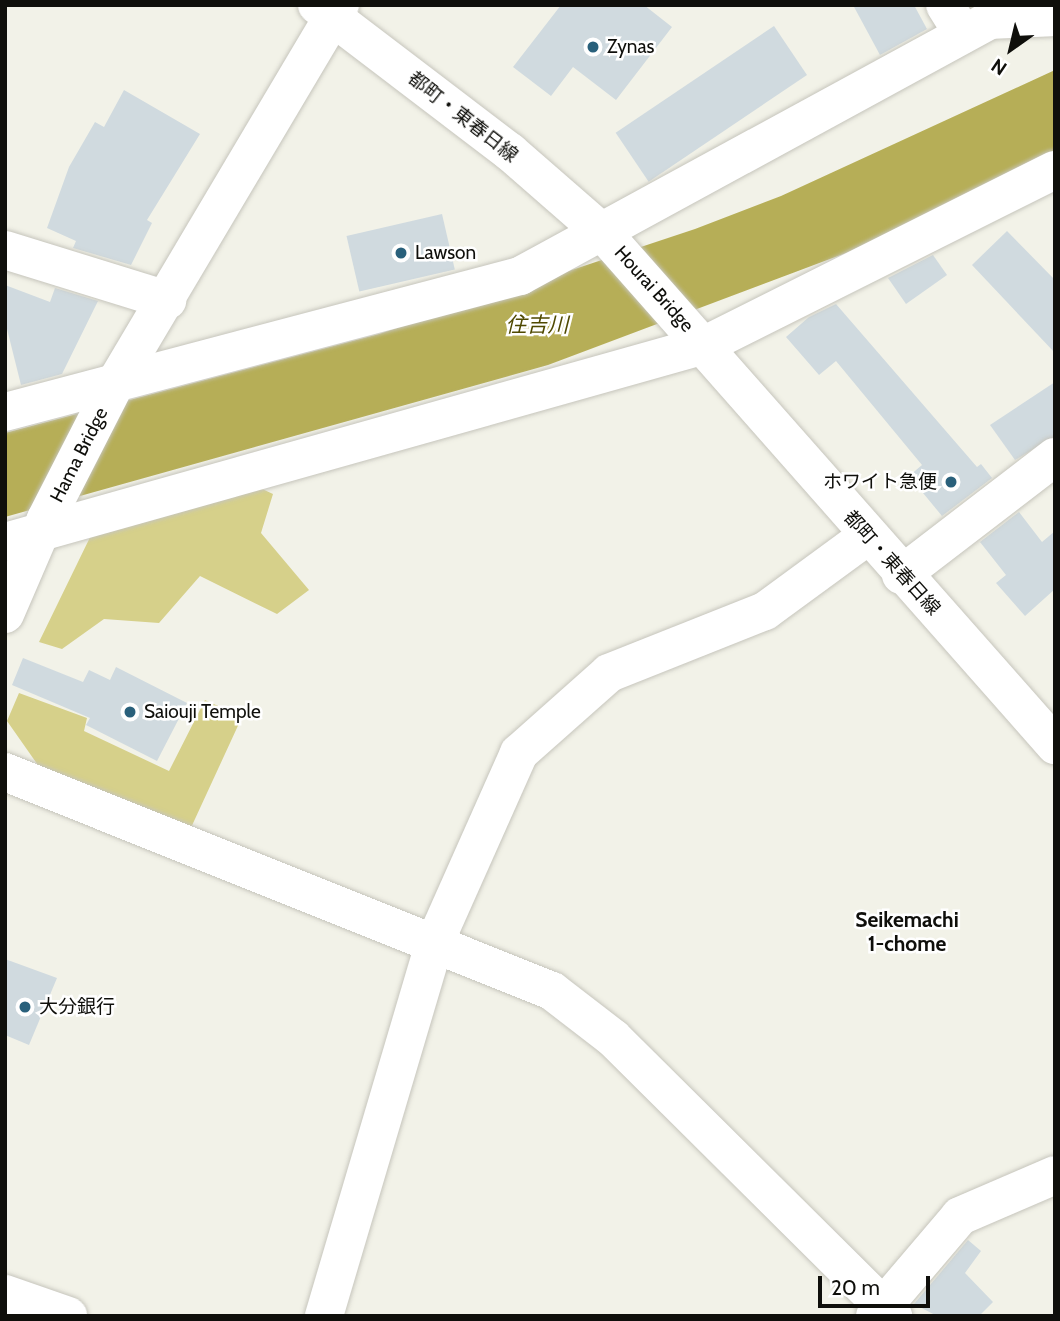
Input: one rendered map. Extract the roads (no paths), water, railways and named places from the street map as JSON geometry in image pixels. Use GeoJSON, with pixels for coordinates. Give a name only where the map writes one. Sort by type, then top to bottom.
{"type":"FeatureCollection","features":[{"type":"Feature","properties":{"kind":"street","name":"都町・東春日線"},"geometry":{"type":"LineString","coordinates":[[330,9],[510,152],[604,234]]}},
{"type":"Feature","properties":{"kind":"street","name":"Hama Bridge"},"geometry":{"type":"LineString","coordinates":[[5,614],[30,531],[167,300],[330,9]]}},
{"type":"Feature","properties":{"kind":"street"},"geometry":{"type":"LineString","coordinates":[[5,412],[114,387],[520,276],[604,234],[954,20],[1055,18]]}},
{"type":"Feature","properties":{"kind":"street"},"geometry":{"type":"LineString","coordinates":[[30,531],[705,345],[1055,170]]}},
{"type":"Feature","properties":{"kind":"street","name":"Hourai Bridge"},"geometry":{"type":"LineString","coordinates":[[604,234],[705,345]]}},
{"type":"Feature","properties":{"kind":"street"},"geometry":{"type":"LineString","coordinates":[[5,250],[167,300]]}},
{"type":"Feature","properties":{"kind":"street","name":"都町・東春日線"},"geometry":{"type":"LineString","coordinates":[[705,345],[866,537],[1055,746]]}},
{"type":"Feature","properties":{"kind":"street"},"geometry":{"type":"LineString","coordinates":[[901,575],[1055,457]]}},
{"type":"Feature","properties":{"kind":"street"},"geometry":{"type":"LineString","coordinates":[[324,1316],[434,944],[519,753],[609,673],[765,611],[866,537]]}},
{"type":"Feature","properties":{"kind":"street"},"geometry":{"type":"LineString","coordinates":[[5,772],[552,991],[613,1038],[884,1312],[960,1216],[1055,1175]]}},
{"type":"Feature","properties":{"kind":"street"},"geometry":{"type":"LineString","coordinates":[[5,1294],[68,1316]]}},
{"type":"Feature","properties":{"kind":"water","name":"住吉川"},"geometry":{"type":"Polygon","coordinates":[[[1055,70],[1055,156],[846,253],[548,365],[5,517],[5,433],[379,334],[695,229],[781,196],[1055,70]]]}},
{"type":"Feature","properties":{"kind":"place","name":"Zynas"},"geometry":{"type":"Point","coordinates":[593,47]}},
{"type":"Feature","properties":{"kind":"place","name":"Lawson"},"geometry":{"type":"Point","coordinates":[401,253]}},
{"type":"Feature","properties":{"kind":"place","name":"ホワイト急便"},"geometry":{"type":"Point","coordinates":[951,482]}},
{"type":"Feature","properties":{"kind":"place","name":"Saiouji Temple"},"geometry":{"type":"Point","coordinates":[130,712]}},
{"type":"Feature","properties":{"kind":"place","name":"大分銀行"},"geometry":{"type":"Point","coordinates":[25,1007]}},
{"type":"Feature","properties":{"kind":"district","name":"Seikemachi 1-chome"},"geometry":{"type":"Point","coordinates":[907,932]}}]}
